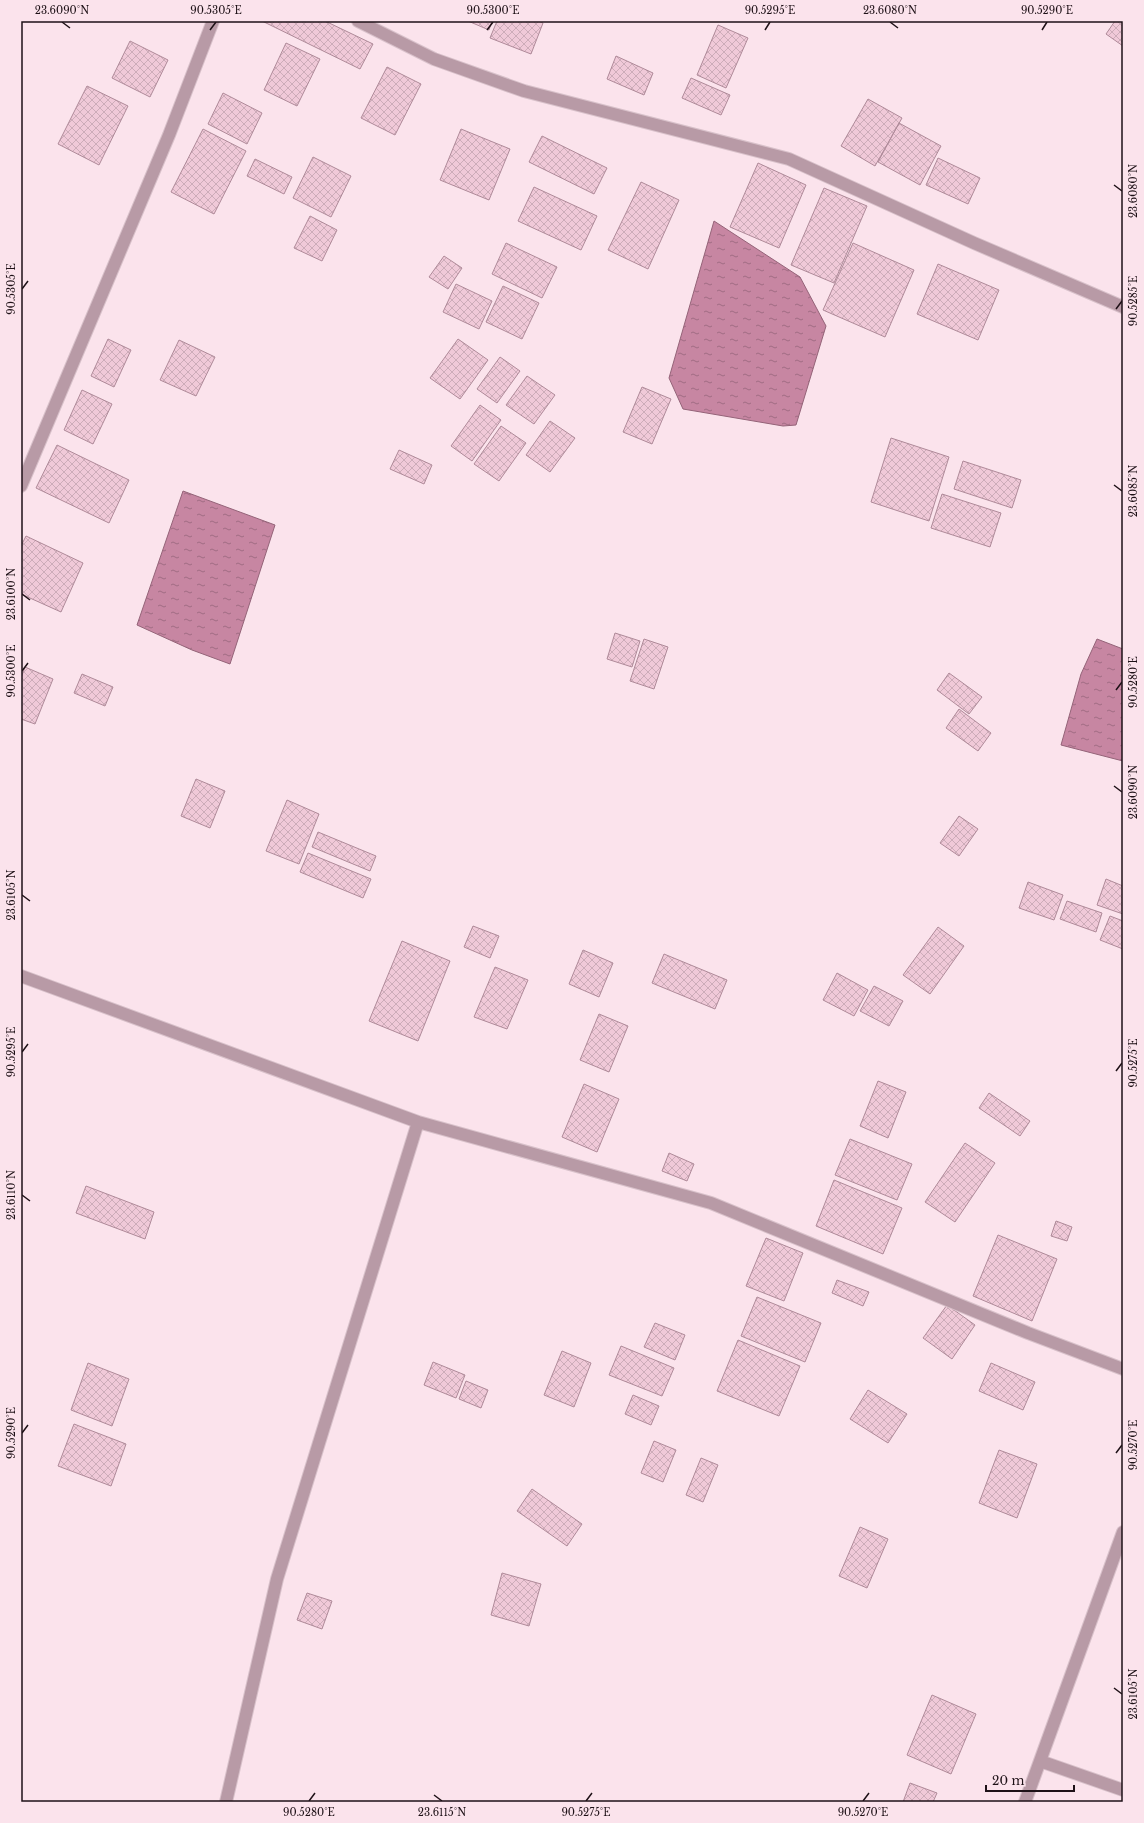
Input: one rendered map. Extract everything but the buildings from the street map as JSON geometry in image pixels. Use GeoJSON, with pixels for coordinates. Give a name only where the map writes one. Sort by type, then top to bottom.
{"type":"FeatureCollection","features":[{"type":"Feature","properties":{"kind":"street"},"geometry":{"type":"LineString","coordinates":[[21,486],[170,135],[213,21]]}},
{"type":"Feature","properties":{"kind":"street"},"geometry":{"type":"LineString","coordinates":[[358,21],[434,59],[524,91],[789,159],[974,243],[1123,307]]}},
{"type":"Feature","properties":{"kind":"street"},"geometry":{"type":"LineString","coordinates":[[21,976],[418,1122],[711,1202],[1028,1333],[1123,1369]]}},
{"type":"Feature","properties":{"kind":"street"},"geometry":{"type":"LineString","coordinates":[[226,1802],[277,1579],[418,1122]]}},
{"type":"Feature","properties":{"kind":"street"},"geometry":{"type":"LineString","coordinates":[[1025,1802],[1123,1532]]}},
{"type":"Feature","properties":{"kind":"street"},"geometry":{"type":"LineString","coordinates":[[1040,1761],[1123,1790]]}},
{"type":"Feature","properties":{"kind":"water"},"geometry":{"type":"Polygon","coordinates":[[[714,221],[800,277],[826,326],[796,425],[783,426],[683,409],[669,378],[714,221]]]}},
{"type":"Feature","properties":{"kind":"water"},"geometry":{"type":"Polygon","coordinates":[[[183,491],[275,525],[230,664],[192,650],[137,625],[183,491]]]}},
{"type":"Feature","properties":{"kind":"water"},"geometry":{"type":"Polygon","coordinates":[[[1097,639],[1123,649],[1123,761],[1061,745],[1081,674],[1097,639]]]}}]}
